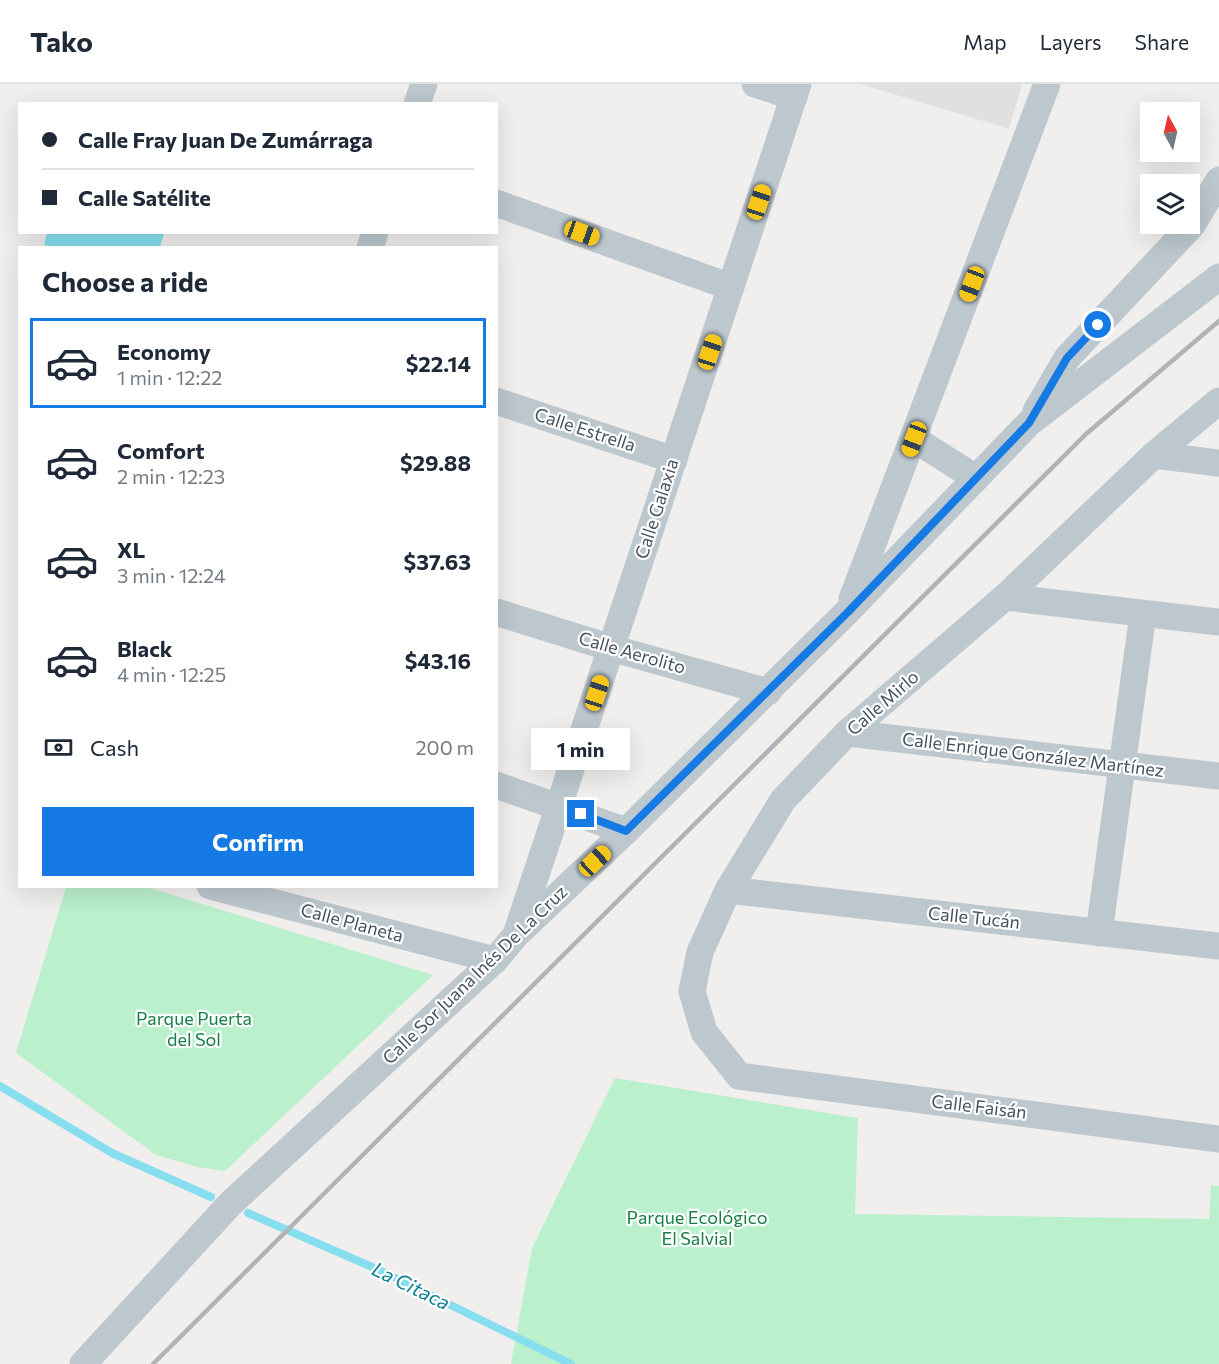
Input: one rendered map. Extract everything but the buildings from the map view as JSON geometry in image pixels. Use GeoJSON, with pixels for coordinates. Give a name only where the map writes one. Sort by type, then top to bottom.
{"type":"FeatureCollection","features":[{"type":"Feature","properties":{"kind":"street"},"geometry":{"type":"LineString","coordinates":[[418,102],[424,84]]}},
{"type":"Feature","properties":{"kind":"street"},"geometry":{"type":"LineString","coordinates":[[755,84],[796,91]]}},
{"type":"Feature","properties":{"kind":"street"},"geometry":{"type":"LineString","coordinates":[[848,612],[1047,84]]}},
{"type":"Feature","properties":{"kind":"street","name":"Calle Galaxia"},"geometry":{"type":"LineString","coordinates":[[516,935],[796,91]]}},
{"type":"Feature","properties":{"kind":"street"},"geometry":{"type":"LineString","coordinates":[[1029,423],[1067,358],[1192,225],[1219,180]]}},
{"type":"Feature","properties":{"kind":"street"},"geometry":{"type":"LineString","coordinates":[[498,204],[731,287]]}},
{"type":"Feature","properties":{"kind":"street","name":"Calle Sor Juana Inés De La Cruz"},"geometry":{"type":"LineString","coordinates":[[83,1364],[230,1204],[495,960],[516,935],[626,831],[848,612],[1029,423],[1219,277]]}},
{"type":"Feature","properties":{"kind":"street","name":"Calle Mirlo"},"geometry":{"type":"LineString","coordinates":[[739,1076],[704,1032],[693,991],[700,952],[728,890],[783,800],[847,733],[1005,597],[1154,455],[1219,401]]}},
{"type":"Feature","properties":{"kind":"street","name":"Calle Estrella"},"geometry":{"type":"LineString","coordinates":[[498,402],[674,460]]}},
{"type":"Feature","properties":{"kind":"street"},"geometry":{"type":"LineString","coordinates":[[914,439],[976,478]]}},
{"type":"Feature","properties":{"kind":"street"},"geometry":{"type":"LineString","coordinates":[[1154,455],[1219,463]]}},
{"type":"Feature","properties":{"kind":"street"},"geometry":{"type":"LineString","coordinates":[[1005,597],[1219,622]]}},
{"type":"Feature","properties":{"kind":"street","name":"Calle Aerolito"},"geometry":{"type":"LineString","coordinates":[[498,613],[611,648],[768,692]]}},
{"type":"Feature","properties":{"kind":"street"},"geometry":{"type":"LineString","coordinates":[[1099,933],[1143,614]]}},
{"type":"Feature","properties":{"kind":"street","name":"Calle Enrique González Martínez"},"geometry":{"type":"LineString","coordinates":[[847,733],[1219,776]]}},
{"type":"Feature","properties":{"kind":"street"},"geometry":{"type":"LineString","coordinates":[[498,786],[626,831]]}},
{"type":"Feature","properties":{"kind":"street","name":"Calle Planeta"},"geometry":{"type":"LineString","coordinates":[[218,888],[495,960]]}},
{"type":"Feature","properties":{"kind":"street","name":"Calle Tucán"},"geometry":{"type":"LineString","coordinates":[[728,890],[1219,946]]}},
{"type":"Feature","properties":{"kind":"street","name":"Calle Faisán"},"geometry":{"type":"LineString","coordinates":[[739,1076],[1219,1139]]}},
{"type":"Feature","properties":{"kind":"shaded area"},"geometry":{"type":"Polygon","coordinates":[[[860,84],[1022,84],[1009,129],[860,84]]]}},
{"type":"Feature","properties":{"kind":"green space","name":"Parque Puerta del Sol"},"geometry":{"type":"Polygon","coordinates":[[[66,888],[150,888],[433,975],[225,1171],[197,1167],[156,1155],[16,1053],[66,888]]]}},
{"type":"Feature","properties":{"kind":"green space","name":"Parque Ecológico El Salvial"},"geometry":{"type":"Polygon","coordinates":[[[615,1078],[858,1118],[855,1214],[1209,1219],[1211,1185],[1219,1186],[1219,1364],[511,1364],[532,1248],[615,1078]]]}},
{"type":"Feature","properties":{"kind":"water"},"geometry":{"type":"Polygon","coordinates":[[[47,234],[164,234],[161,246],[44,245],[47,234]]]}},
{"type":"Feature","properties":{"kind":"waterway","name":"La Citaca"},"geometry":{"type":"LineString","coordinates":[[0,1086],[112,1153],[211,1197]]}},
{"type":"Feature","properties":{"kind":"waterway","name":"La Citaca"},"geometry":{"type":"LineString","coordinates":[[248,1213],[379,1270],[571,1364]]}},
{"type":"Feature","properties":{"kind":"railway"},"geometry":{"type":"LineString","coordinates":[[153,1364],[1086,434],[1219,321]]}},
{"type":"Feature","properties":{"kind":"route"},"geometry":{"type":"LineString","coordinates":[[581,814],[626,831],[848,612],[1029,423],[1067,358],[1098,325]]}}]}
